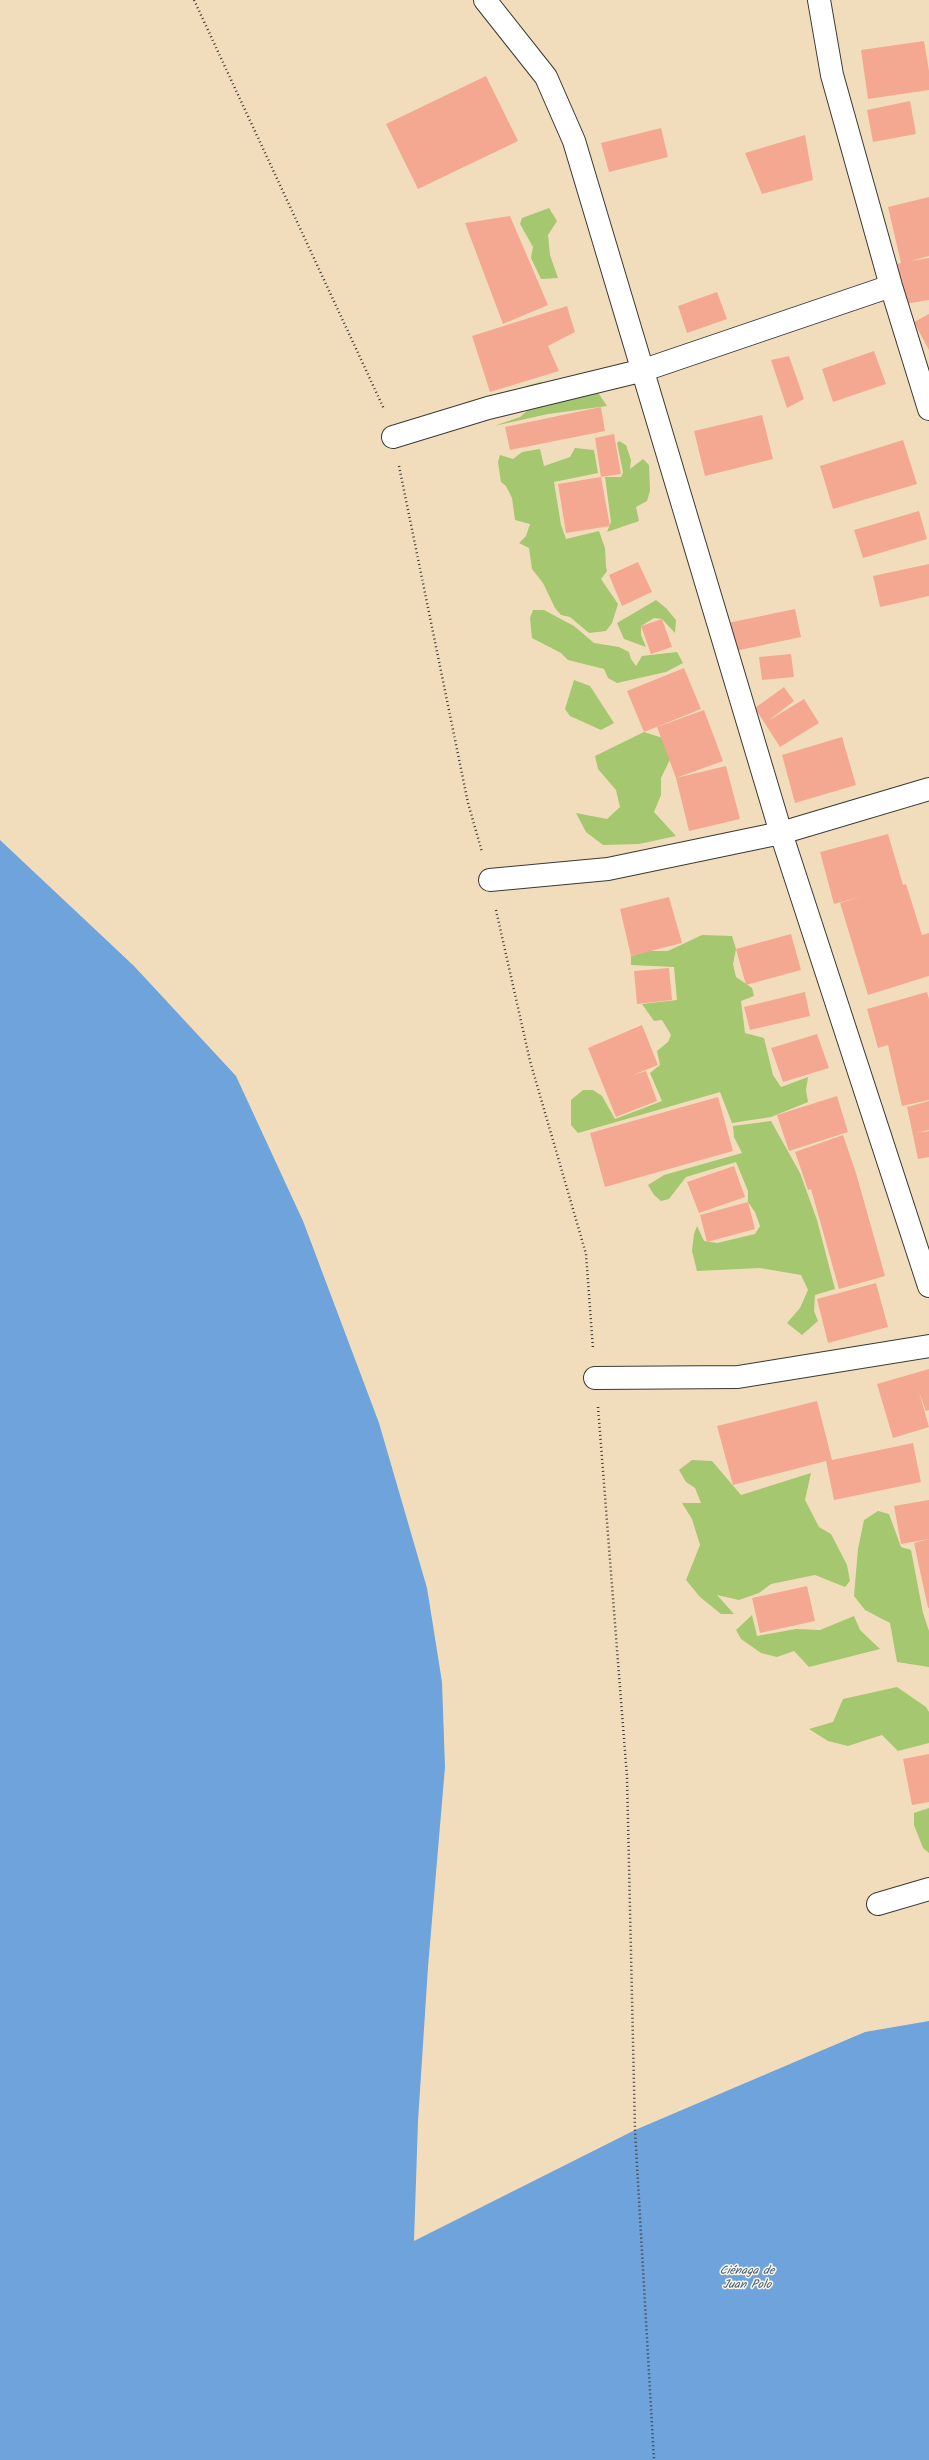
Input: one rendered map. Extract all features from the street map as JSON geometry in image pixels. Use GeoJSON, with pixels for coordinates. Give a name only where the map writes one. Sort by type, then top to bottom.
{"type":"FeatureCollection","features":[{"type":"Feature","properties":{"kind":"street"},"geometry":{"type":"LineString","coordinates":[[485,0],[546,77],[574,141],[644,370],[781,833],[929,1286]]}},
{"type":"Feature","properties":{"kind":"street"},"geometry":{"type":"LineString","coordinates":[[819,0],[832,75],[891,286],[929,409]]}},
{"type":"Feature","properties":{"kind":"street"},"geometry":{"type":"LineString","coordinates":[[393,437],[488,408],[644,370],[891,286]]}},
{"type":"Feature","properties":{"kind":"street"},"geometry":{"type":"LineString","coordinates":[[490,880],[608,869],[781,833],[929,789]]}},
{"type":"Feature","properties":{"kind":"street"},"geometry":{"type":"LineString","coordinates":[[595,1378],[738,1377],[929,1346]]}},
{"type":"Feature","properties":{"kind":"street"},"geometry":{"type":"LineString","coordinates":[[878,1904],[929,1889]]}},
{"type":"Feature","properties":{"kind":"path"},"geometry":{"type":"LineString","coordinates":[[194,0],[381,400],[393,437],[468,803],[490,880],[530,1061],[586,1254],[627,1777],[635,2130],[654,2460]]}},
{"type":"Feature","properties":{"kind":"green space"},"geometry":{"type":"Polygon","coordinates":[[[549,208],[557,221],[548,235],[550,255],[558,278],[541,279],[531,258],[533,247],[520,224],[522,218],[549,208]]]}},
{"type":"Feature","properties":{"kind":"green space"},"geometry":{"type":"Polygon","coordinates":[[[541,382],[553,382],[597,391],[607,406],[548,414],[494,426],[520,417],[534,405],[528,396],[526,386],[541,382]]]}},
{"type":"Feature","properties":{"kind":"green space"},"geometry":{"type":"Polygon","coordinates":[[[619,441],[626,445],[631,460],[630,469],[643,459],[649,465],[650,491],[647,501],[636,507],[639,521],[607,532],[611,522],[605,477],[621,477],[623,472],[617,443],[619,441]]]}},
{"type":"Feature","properties":{"kind":"green space"},"geometry":{"type":"Polygon","coordinates":[[[575,448],[594,450],[598,473],[554,482],[561,525],[566,539],[599,531],[605,548],[607,571],[601,579],[618,604],[612,623],[606,631],[589,633],[570,617],[561,615],[555,608],[543,583],[532,569],[529,548],[519,543],[526,536],[530,524],[515,520],[512,498],[506,486],[501,482],[498,462],[500,455],[513,459],[522,452],[540,449],[544,466],[570,457],[575,448]]]}},
{"type":"Feature","properties":{"kind":"green space"},"geometry":{"type":"Polygon","coordinates":[[[656,600],[666,608],[676,620],[675,633],[662,619],[654,618],[641,626],[641,635],[646,647],[624,639],[617,623],[656,600]]]}},
{"type":"Feature","properties":{"kind":"green space"},"geometry":{"type":"Polygon","coordinates":[[[533,610],[544,610],[574,626],[594,643],[619,647],[629,652],[631,659],[636,666],[642,656],[677,652],[683,663],[666,672],[617,683],[608,678],[604,669],[568,660],[561,653],[532,638],[530,618],[533,610]]]}},
{"type":"Feature","properties":{"kind":"green space"},"geometry":{"type":"Polygon","coordinates":[[[574,680],[590,686],[614,723],[601,730],[570,716],[565,709],[574,680]]]}},
{"type":"Feature","properties":{"kind":"green space"},"geometry":{"type":"Polygon","coordinates":[[[644,732],[678,743],[661,778],[661,795],[654,812],[676,836],[639,844],[603,845],[586,832],[576,813],[607,819],[620,807],[616,790],[598,769],[595,756],[644,732]]]}},
{"type":"Feature","properties":{"kind":"green space"},"geometry":{"type":"Polygon","coordinates":[[[702,935],[732,936],[736,949],[733,964],[736,977],[752,988],[754,996],[741,1001],[745,1033],[764,1038],[773,1075],[781,1087],[808,1077],[806,1090],[808,1102],[771,1117],[732,1123],[720,1092],[578,1133],[571,1125],[571,1100],[583,1090],[593,1090],[602,1096],[615,1119],[662,1101],[650,1073],[660,1065],[657,1051],[668,1042],[671,1035],[662,1020],[654,1021],[642,1004],[677,1000],[674,967],[631,965],[631,956],[649,951],[668,951],[702,935]]]}},
{"type":"Feature","properties":{"kind":"green space"},"geometry":{"type":"Polygon","coordinates":[[[771,1121],[800,1173],[817,1220],[835,1289],[815,1295],[814,1311],[818,1321],[802,1335],[787,1323],[800,1308],[808,1290],[801,1275],[760,1268],[697,1271],[692,1251],[694,1234],[697,1226],[704,1241],[717,1243],[755,1234],[760,1226],[755,1212],[748,1202],[748,1191],[736,1162],[686,1177],[669,1199],[661,1201],[654,1195],[648,1185],[664,1175],[742,1153],[734,1137],[733,1126],[771,1121]]]}},
{"type":"Feature","properties":{"kind":"green space"},"geometry":{"type":"Polygon","coordinates":[[[692,1460],[712,1461],[741,1495],[811,1473],[805,1500],[819,1527],[831,1534],[847,1565],[850,1581],[845,1587],[815,1575],[771,1584],[759,1593],[739,1600],[717,1595],[734,1614],[721,1614],[700,1597],[686,1580],[700,1545],[692,1519],[682,1503],[701,1503],[695,1488],[686,1482],[679,1470],[692,1460]]]}},
{"type":"Feature","properties":{"kind":"green space"},"geometry":{"type":"Polygon","coordinates":[[[878,1511],[889,1514],[901,1547],[911,1550],[923,1613],[929,1631],[929,1667],[897,1662],[890,1623],[865,1610],[854,1596],[858,1549],[864,1520],[878,1511]]]}},
{"type":"Feature","properties":{"kind":"green space"},"geometry":{"type":"Polygon","coordinates":[[[752,1615],[757,1636],[796,1629],[820,1630],[854,1616],[860,1630],[880,1649],[809,1667],[794,1651],[777,1657],[761,1653],[741,1639],[736,1630],[752,1615]]]}},
{"type":"Feature","properties":{"kind":"green space"},"geometry":{"type":"Polygon","coordinates":[[[897,1687],[926,1707],[929,1712],[929,1743],[898,1751],[882,1735],[848,1746],[828,1741],[809,1729],[833,1722],[843,1699],[897,1687]]]}},
{"type":"Feature","properties":{"kind":"green space"},"geometry":{"type":"Polygon","coordinates":[[[929,1808],[929,1853],[923,1848],[914,1825],[914,1813],[929,1808]]]}},
{"type":"Feature","properties":{"kind":"water","name":"Ciénaga de Juan Polo"},"geometry":{"type":"Polygon","coordinates":[[[0,840],[134,966],[236,1076],[303,1221],[379,1423],[427,1588],[442,1682],[445,1767],[428,1967],[418,2121],[414,2241],[635,2130],[865,2032],[929,2021],[929,2460],[0,2460],[0,840]]]}},
{"type":"Feature","properties":{"kind":"building"},"geometry":{"type":"Polygon","coordinates":[[[924,41],[929,71],[929,90],[868,99],[861,50],[924,41]]]}},
{"type":"Feature","properties":{"kind":"building"},"geometry":{"type":"Polygon","coordinates":[[[486,76],[518,141],[418,189],[386,124],[486,76]]]}},
{"type":"Feature","properties":{"kind":"building"},"geometry":{"type":"Polygon","coordinates":[[[910,101],[916,134],[873,142],[867,110],[910,101]]]}},
{"type":"Feature","properties":{"kind":"building"},"geometry":{"type":"Polygon","coordinates":[[[661,128],[668,157],[609,172],[601,143],[661,128]]]}},
{"type":"Feature","properties":{"kind":"building"},"geometry":{"type":"Polygon","coordinates":[[[805,135],[813,180],[762,194],[745,153],[805,135]]]}},
{"type":"Feature","properties":{"kind":"building"},"geometry":{"type":"Polygon","coordinates":[[[929,197],[929,256],[910,261],[929,258],[929,300],[905,304],[897,264],[901,263],[888,207],[929,197]]]}},
{"type":"Feature","properties":{"kind":"building"},"geometry":{"type":"Polygon","coordinates":[[[510,216],[548,305],[503,324],[465,223],[510,216]]]}},
{"type":"Feature","properties":{"kind":"building"},"geometry":{"type":"Polygon","coordinates":[[[717,292],[727,319],[687,333],[678,306],[717,292]]]}},
{"type":"Feature","properties":{"kind":"building"},"geometry":{"type":"Polygon","coordinates":[[[567,306],[575,332],[548,346],[559,371],[490,392],[472,336],[567,306]]]}},
{"type":"Feature","properties":{"kind":"building"},"geometry":{"type":"Polygon","coordinates":[[[929,314],[929,350],[914,322],[929,314]]]}},
{"type":"Feature","properties":{"kind":"building"},"geometry":{"type":"Polygon","coordinates":[[[874,351],[886,384],[833,402],[822,369],[874,351]]]}},
{"type":"Feature","properties":{"kind":"building"},"geometry":{"type":"Polygon","coordinates":[[[789,356],[804,399],[787,408],[771,360],[789,356]]]}},
{"type":"Feature","properties":{"kind":"building"},"geometry":{"type":"Polygon","coordinates":[[[601,407],[605,431],[510,450],[505,427],[601,407]]]}},
{"type":"Feature","properties":{"kind":"building"},"geometry":{"type":"Polygon","coordinates":[[[762,415],[773,459],[705,476],[694,431],[762,415]]]}},
{"type":"Feature","properties":{"kind":"building"},"geometry":{"type":"Polygon","coordinates":[[[614,434],[621,474],[601,477],[595,438],[614,434]]]}},
{"type":"Feature","properties":{"kind":"building"},"geometry":{"type":"Polygon","coordinates":[[[903,440],[917,484],[833,509],[820,466],[903,440]]]}},
{"type":"Feature","properties":{"kind":"building"},"geometry":{"type":"Polygon","coordinates":[[[601,477],[610,526],[566,533],[558,484],[601,477]]]}},
{"type":"Feature","properties":{"kind":"building"},"geometry":{"type":"Polygon","coordinates":[[[919,511],[927,539],[863,558],[854,530],[919,511]]]}},
{"type":"Feature","properties":{"kind":"building"},"geometry":{"type":"Polygon","coordinates":[[[638,562],[652,592],[622,606],[609,575],[638,562]]]}},
{"type":"Feature","properties":{"kind":"building"},"geometry":{"type":"Polygon","coordinates":[[[929,564],[929,596],[880,607],[873,576],[929,564]]]}},
{"type":"Feature","properties":{"kind":"building"},"geometry":{"type":"Polygon","coordinates":[[[795,609],[801,637],[735,651],[728,623],[795,609]]]}},
{"type":"Feature","properties":{"kind":"building"},"geometry":{"type":"Polygon","coordinates":[[[662,619],[672,647],[651,654],[641,626],[662,619]]]}},
{"type":"Feature","properties":{"kind":"building"},"geometry":{"type":"Polygon","coordinates":[[[791,654],[794,677],[762,680],[759,657],[791,654]]]}},
{"type":"Feature","properties":{"kind":"building"},"geometry":{"type":"Polygon","coordinates":[[[684,668],[701,709],[644,732],[627,691],[684,668]]]}},
{"type":"Feature","properties":{"kind":"building"},"geometry":{"type":"Polygon","coordinates":[[[784,687],[794,701],[768,721],[804,699],[819,723],[780,747],[755,708],[784,687]]]}},
{"type":"Feature","properties":{"kind":"building"},"geometry":{"type":"Polygon","coordinates":[[[704,710],[723,761],[676,778],[657,727],[704,710]]]}},
{"type":"Feature","properties":{"kind":"building"},"geometry":{"type":"Polygon","coordinates":[[[842,737],[856,785],[795,803],[782,755],[842,737]]]}},
{"type":"Feature","properties":{"kind":"building"},"geometry":{"type":"Polygon","coordinates":[[[726,766],[740,819],[689,831],[676,778],[726,766]]]}},
{"type":"Feature","properties":{"kind":"building"},"geometry":{"type":"Polygon","coordinates":[[[888,834],[903,885],[906,884],[922,935],[929,933],[929,976],[868,995],[840,903],[864,896],[834,904],[820,852],[888,834]]]}},
{"type":"Feature","properties":{"kind":"building"},"geometry":{"type":"Polygon","coordinates":[[[669,897],[682,943],[631,956],[620,909],[669,897]]]}},
{"type":"Feature","properties":{"kind":"building"},"geometry":{"type":"Polygon","coordinates":[[[791,934],[801,970],[746,985],[736,949],[791,934]]]}},
{"type":"Feature","properties":{"kind":"building"},"geometry":{"type":"Polygon","coordinates":[[[669,968],[672,1000],[637,1004],[634,971],[669,968]]]}},
{"type":"Feature","properties":{"kind":"building"},"geometry":{"type":"Polygon","coordinates":[[[805,992],[810,1016],[750,1030],[744,1007],[805,992]]]}},
{"type":"Feature","properties":{"kind":"building"},"geometry":{"type":"Polygon","coordinates":[[[927,992],[929,999],[929,1100],[902,1106],[888,1045],[878,1048],[867,1009],[927,992]]]}},
{"type":"Feature","properties":{"kind":"building"},"geometry":{"type":"Polygon","coordinates":[[[642,1025],[658,1065],[633,1075],[646,1071],[657,1101],[616,1117],[588,1048],[642,1025]]]}},
{"type":"Feature","properties":{"kind":"building"},"geometry":{"type":"Polygon","coordinates":[[[817,1034],[829,1068],[783,1082],[771,1048],[817,1034]]]}},
{"type":"Feature","properties":{"kind":"building"},"geometry":{"type":"Polygon","coordinates":[[[837,1096],[848,1132],[789,1151],[777,1115],[837,1096]]]}},
{"type":"Feature","properties":{"kind":"building"},"geometry":{"type":"Polygon","coordinates":[[[718,1097],[733,1151],[605,1187],[590,1133],[718,1097]]]}},
{"type":"Feature","properties":{"kind":"building"},"geometry":{"type":"Polygon","coordinates":[[[929,1101],[929,1130],[916,1133],[929,1131],[929,1157],[918,1159],[907,1107],[929,1101]]]}},
{"type":"Feature","properties":{"kind":"building"},"geometry":{"type":"Polygon","coordinates":[[[843,1135],[856,1173],[885,1276],[839,1289],[811,1189],[808,1190],[795,1152],[843,1135]]]}},
{"type":"Feature","properties":{"kind":"building"},"geometry":{"type":"Polygon","coordinates":[[[734,1166],[745,1197],[699,1213],[687,1182],[734,1166]]]}},
{"type":"Feature","properties":{"kind":"building"},"geometry":{"type":"Polygon","coordinates":[[[748,1202],[755,1229],[707,1242],[700,1215],[748,1202]]]}},
{"type":"Feature","properties":{"kind":"building"},"geometry":{"type":"Polygon","coordinates":[[[876,1283],[888,1327],[828,1343],[817,1299],[876,1283]]]}},
{"type":"Feature","properties":{"kind":"building"},"geometry":{"type":"Polygon","coordinates":[[[929,1369],[929,1410],[926,1411],[919,1392],[929,1427],[893,1438],[877,1384],[929,1369]]]}},
{"type":"Feature","properties":{"kind":"building"},"geometry":{"type":"Polygon","coordinates":[[[817,1401],[832,1460],[913,1443],[921,1482],[834,1500],[826,1461],[733,1485],[717,1426],[817,1401]]]}},
{"type":"Feature","properties":{"kind":"building"},"geometry":{"type":"Polygon","coordinates":[[[929,1500],[929,1539],[901,1544],[894,1506],[929,1500]]]}},
{"type":"Feature","properties":{"kind":"building"},"geometry":{"type":"Polygon","coordinates":[[[929,1539],[929,1608],[928,1608],[914,1543],[929,1539]]]}},
{"type":"Feature","properties":{"kind":"building"},"geometry":{"type":"Polygon","coordinates":[[[807,1586],[815,1621],[760,1633],[752,1598],[807,1586]]]}},
{"type":"Feature","properties":{"kind":"building"},"geometry":{"type":"Polygon","coordinates":[[[929,1754],[929,1802],[912,1805],[903,1759],[929,1754]]]}}]}
